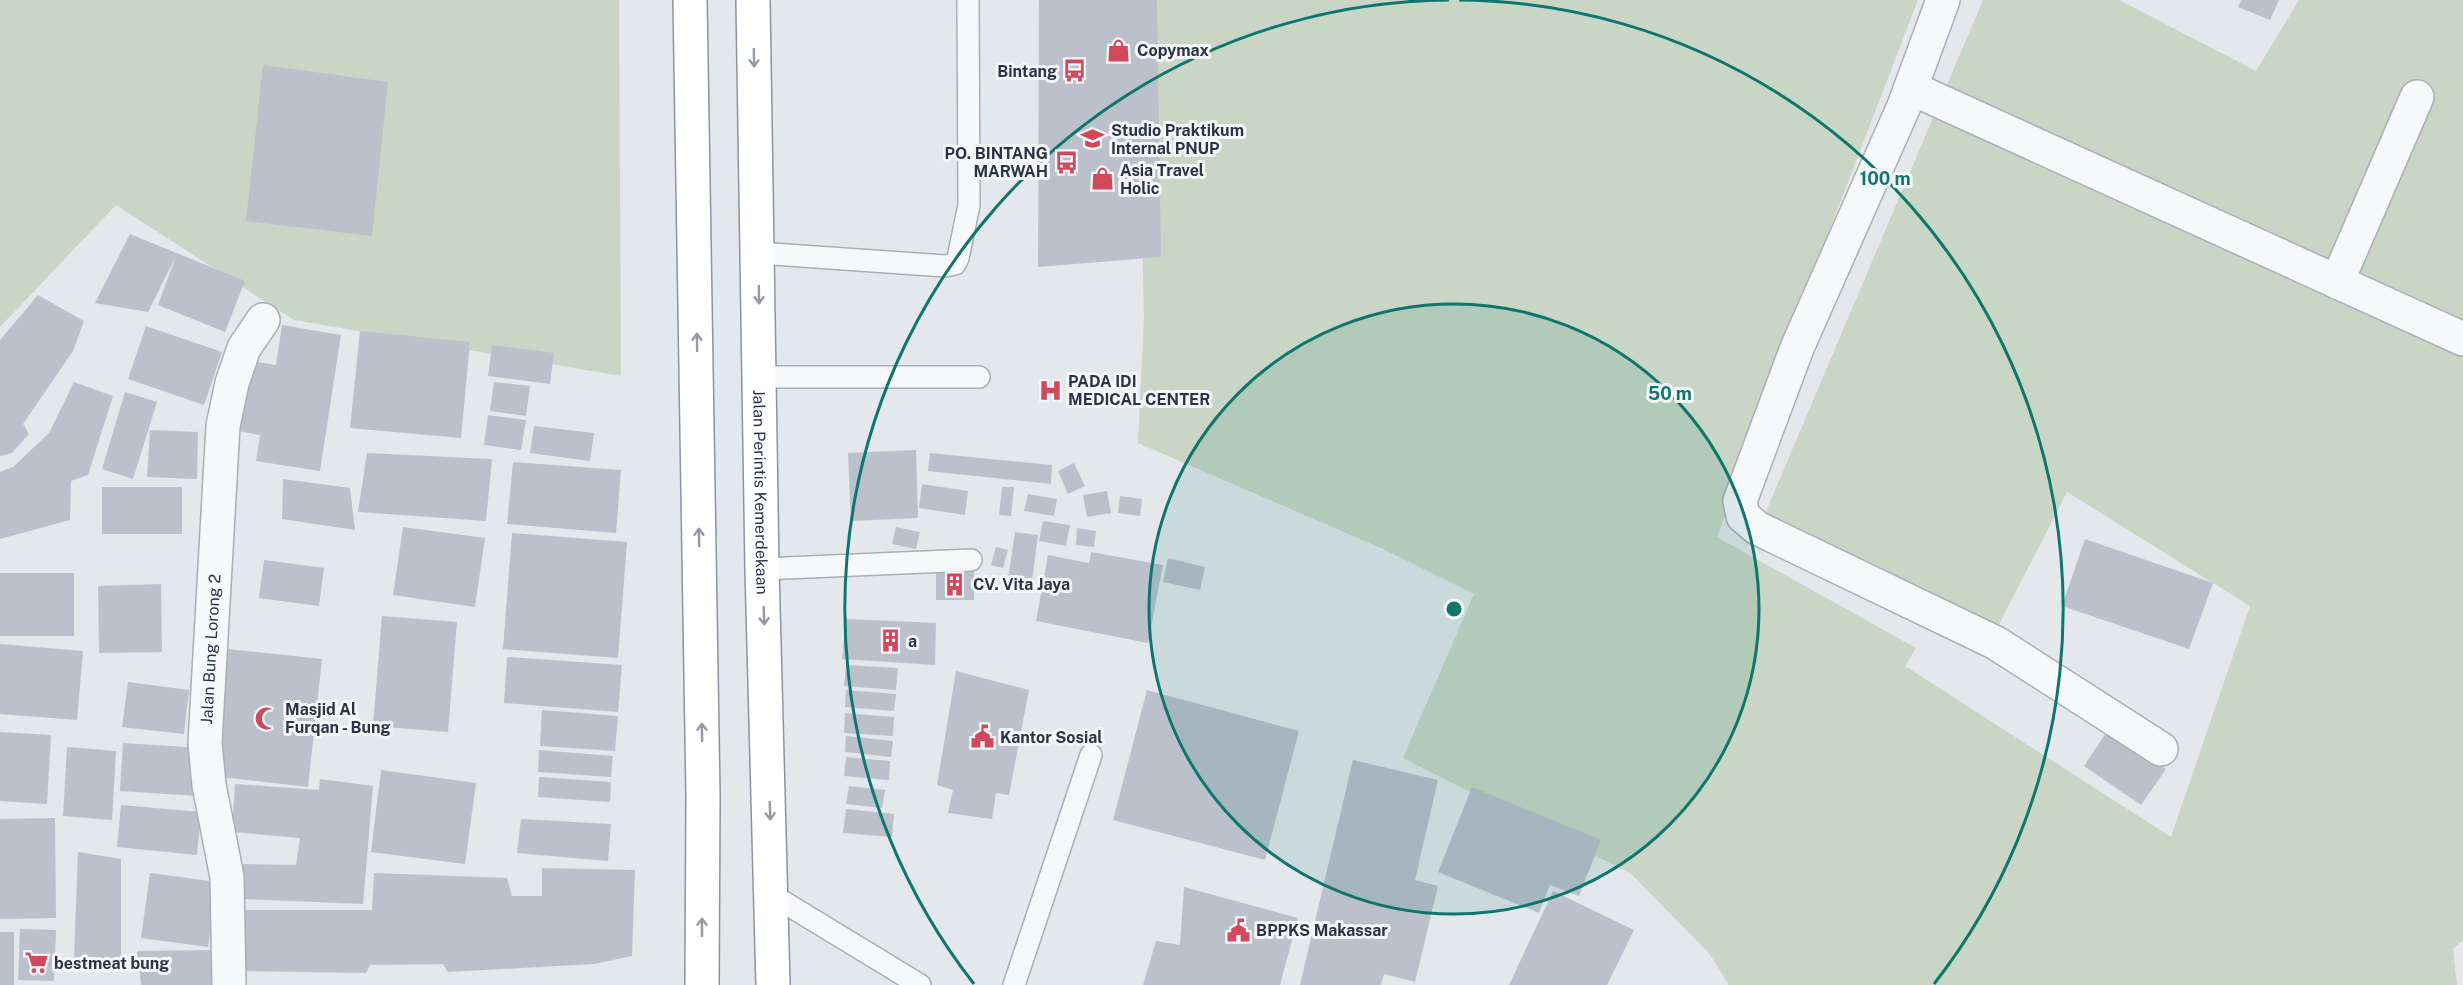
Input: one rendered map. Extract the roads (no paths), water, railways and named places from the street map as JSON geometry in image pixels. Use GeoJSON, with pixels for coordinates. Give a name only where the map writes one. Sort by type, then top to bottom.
{"type":"FeatureCollection","features":[{"type":"Feature","properties":{"kind":"highway"},"geometry":{"type":"LineString","coordinates":[[690,0],[703,795],[702,985]]}},
{"type":"Feature","properties":{"kind":"highway","name":"Jalan Perintis Kemerdekaan"},"geometry":{"type":"LineString","coordinates":[[753,0],[759,253],[762,569],[773,985]]}},
{"type":"Feature","properties":{"kind":"street"},"geometry":{"type":"LineString","coordinates":[[1943,0],[1911,88],[1797,348],[1740,501],[1743,516],[1757,528],[1996,643],[2161,749]]}},
{"type":"Feature","properties":{"kind":"street"},"geometry":{"type":"LineString","coordinates":[[1911,88],[2337,282],[2461,332]]}},
{"type":"Feature","properties":{"kind":"street"},"geometry":{"type":"LineString","coordinates":[[2337,282],[2417,98]]}},
{"type":"Feature","properties":{"kind":"street","name":"Jalan Bung Lorong 2"},"geometry":{"type":"LineString","coordinates":[[229,985],[227,877],[206,766],[206,711],[224,426],[232,383],[244,348],[263,320]]}},
{"type":"Feature","properties":{"kind":"lane"},"geometry":{"type":"LineString","coordinates":[[759,253],[945,266],[955,264],[969,205],[968,0]]}},
{"type":"Feature","properties":{"kind":"lane"},"geometry":{"type":"LineString","coordinates":[[760,376],[979,377]]}},
{"type":"Feature","properties":{"kind":"lane"},"geometry":{"type":"LineString","coordinates":[[762,569],[971,560]]}},
{"type":"Feature","properties":{"kind":"lane"},"geometry":{"type":"LineString","coordinates":[[1014,985],[1090,755]]}},
{"type":"Feature","properties":{"kind":"lane"},"geometry":{"type":"LineString","coordinates":[[772,895],[920,985]]}},
{"type":"Feature","properties":{"kind":"place","name":"Copymax"},"geometry":{"type":"Point","coordinates":[1119,50]}},
{"type":"Feature","properties":{"kind":"place","name":"Bintang"},"geometry":{"type":"Point","coordinates":[1075,71]}},
{"type":"Feature","properties":{"kind":"place","name":"Studio Praktikum Internal PNUP"},"geometry":{"type":"Point","coordinates":[1093,139]}},
{"type":"Feature","properties":{"kind":"place","name":"PO. BINTANG MARWAH"},"geometry":{"type":"Point","coordinates":[1066,162]}},
{"type":"Feature","properties":{"kind":"place","name":"Asia Travel Holic"},"geometry":{"type":"Point","coordinates":[1102,179]}},
{"type":"Feature","properties":{"kind":"place","name":"PADA IDI MEDICAL CENTER"},"geometry":{"type":"Point","coordinates":[1050,390]}},
{"type":"Feature","properties":{"kind":"place","name":"CV. Vita Jaya"},"geometry":{"type":"Point","coordinates":[955,584]}},
{"type":"Feature","properties":{"kind":"place","name":"a"},"geometry":{"type":"Point","coordinates":[890,641]}},
{"type":"Feature","properties":{"kind":"place","name":"Masjid Al Furqan - Bung"},"geometry":{"type":"Point","coordinates":[267,718]}},
{"type":"Feature","properties":{"kind":"place","name":"Kantor Sosial"},"geometry":{"type":"Point","coordinates":[982,737]}},
{"type":"Feature","properties":{"kind":"place","name":"BPPKS Makassar"},"geometry":{"type":"Point","coordinates":[1238,930]}},
{"type":"Feature","properties":{"kind":"place","name":"bestmeat bung"},"geometry":{"type":"Point","coordinates":[36,963]}}]}
